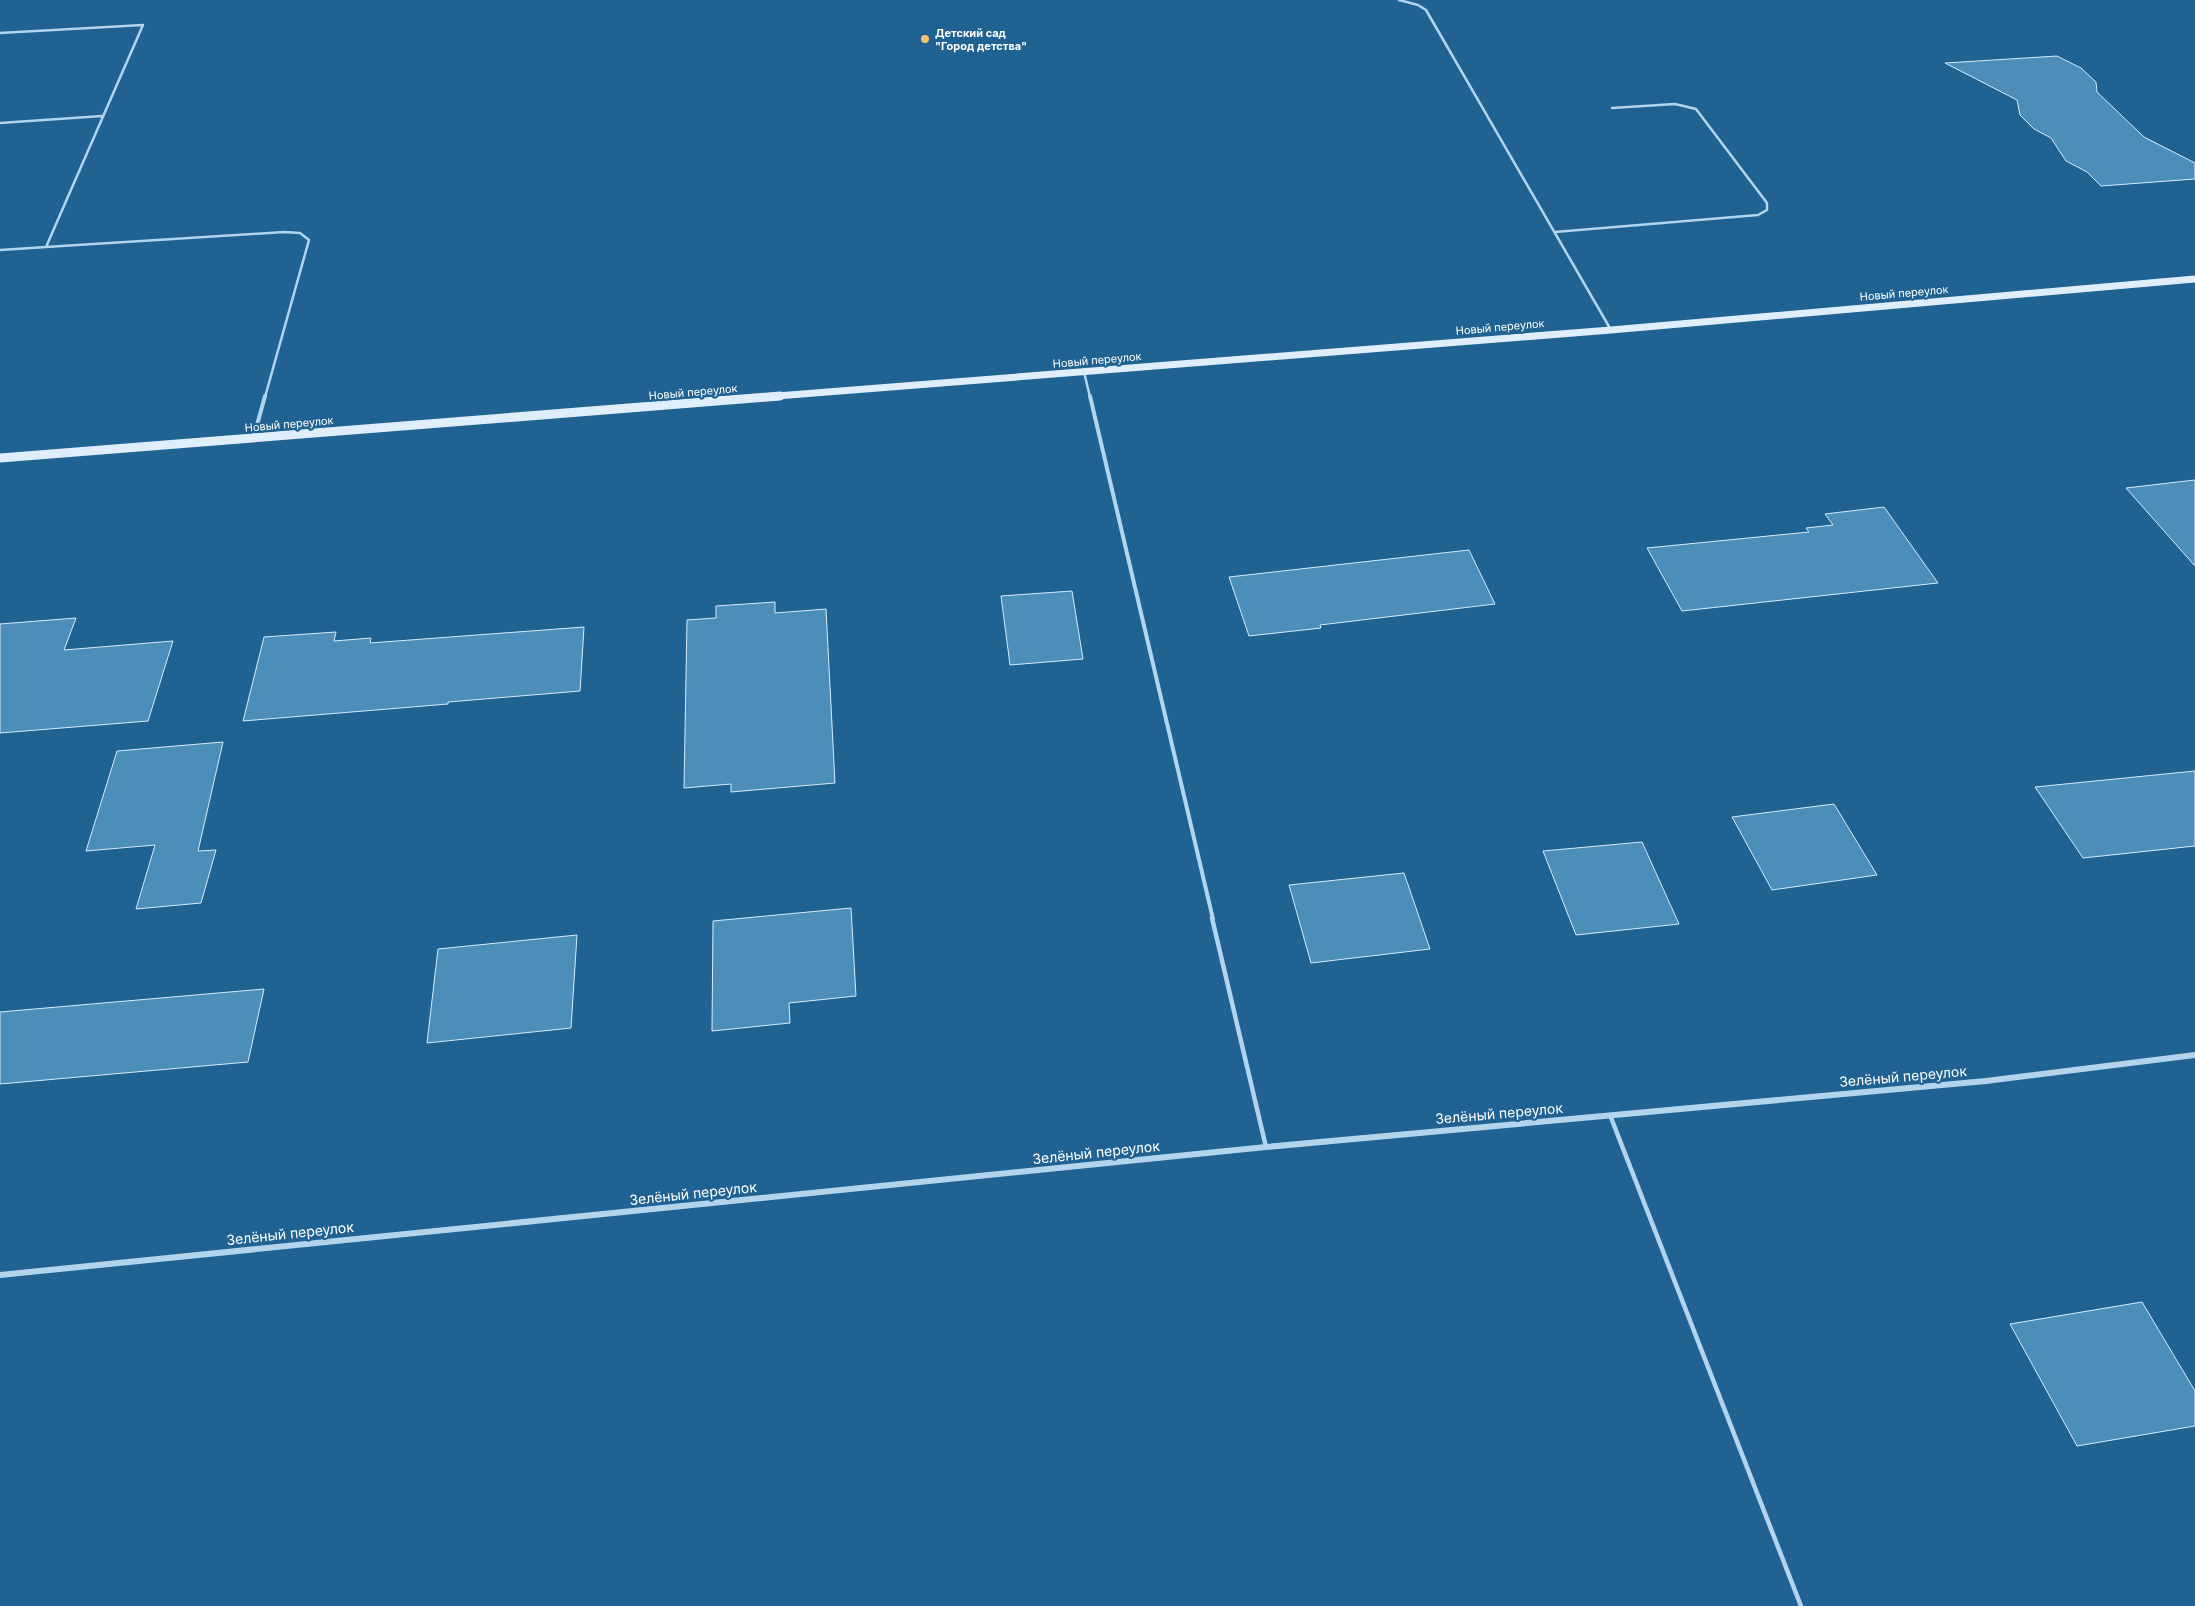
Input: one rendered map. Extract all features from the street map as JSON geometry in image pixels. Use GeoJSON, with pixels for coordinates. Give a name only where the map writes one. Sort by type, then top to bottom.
{"type":"FeatureCollection","features":[{"type":"Feature","properties":{"kind":"street","name":"Новый переулок"},"geometry":{"type":"LineString","coordinates":[[0,458],[1611,330],[2195,279]]}},
{"type":"Feature","properties":{"kind":"street","name":"Зелёный переулок"},"geometry":{"type":"LineString","coordinates":[[0,1275],[1266,1147],[1986,1081],[2195,1055]]}},
{"type":"Feature","properties":{"kind":"lane"},"geometry":{"type":"LineString","coordinates":[[1399,0],[1418,5],[1426,10],[1611,330]]}},
{"type":"Feature","properties":{"kind":"lane"},"geometry":{"type":"LineString","coordinates":[[0,33],[143,25],[46,247]]}},
{"type":"Feature","properties":{"kind":"lane"},"geometry":{"type":"LineString","coordinates":[[1555,232],[1758,215],[1767,210],[1767,203],[1696,109],[1675,104],[1612,108]]}},
{"type":"Feature","properties":{"kind":"lane"},"geometry":{"type":"LineString","coordinates":[[0,123],[102,116]]}},
{"type":"Feature","properties":{"kind":"lane"},"geometry":{"type":"LineString","coordinates":[[0,250],[284,232],[300,233],[309,240],[253,438]]}},
{"type":"Feature","properties":{"kind":"lane"},"geometry":{"type":"LineString","coordinates":[[1084,372],[1266,1147]]}},
{"type":"Feature","properties":{"kind":"lane"},"geometry":{"type":"LineString","coordinates":[[1610,1115],[1801,1606]]}},
{"type":"Feature","properties":{"kind":"building"},"geometry":{"type":"Polygon","coordinates":[[[2057,56],[2081,68],[2096,82],[2097,92],[2144,137],[2195,163],[2195,179],[2101,186],[2087,172],[2066,161],[2051,138],[2034,129],[2020,115],[2017,100],[1945,63],[2057,56]]]}},
{"type":"Feature","properties":{"kind":"building"},"geometry":{"type":"Polygon","coordinates":[[[2195,480],[2195,566],[2126,488],[2195,480]]]}},
{"type":"Feature","properties":{"kind":"building"},"geometry":{"type":"Polygon","coordinates":[[[1884,507],[1938,583],[1682,611],[1647,548],[1809,532],[1806,528],[1833,525],[1825,514],[1884,507]]]}},
{"type":"Feature","properties":{"kind":"building"},"geometry":{"type":"Polygon","coordinates":[[[1469,550],[1495,604],[1320,625],[1321,628],[1249,636],[1229,577],[1469,550]]]}},
{"type":"Feature","properties":{"kind":"building"},"geometry":{"type":"Polygon","coordinates":[[[1072,591],[1083,659],[1010,665],[1001,596],[1072,591]]]}},
{"type":"Feature","properties":{"kind":"building"},"geometry":{"type":"Polygon","coordinates":[[[775,602],[775,613],[826,609],[835,783],[731,792],[731,784],[684,788],[687,620],[716,618],[716,606],[775,602]]]}},
{"type":"Feature","properties":{"kind":"building"},"geometry":{"type":"Polygon","coordinates":[[[76,618],[64,650],[173,641],[148,721],[0,733],[0,624],[76,618]]]}},
{"type":"Feature","properties":{"kind":"building"},"geometry":{"type":"Polygon","coordinates":[[[584,627],[580,691],[243,721],[264,637],[336,632],[334,641],[371,638],[370,643],[584,627]]]}},
{"type":"Feature","properties":{"kind":"building"},"geometry":{"type":"Polygon","coordinates":[[[223,742],[198,851],[216,850],[201,903],[136,909],[155,845],[86,851],[117,751],[223,742]]]}},
{"type":"Feature","properties":{"kind":"building"},"geometry":{"type":"Polygon","coordinates":[[[2195,771],[2195,846],[2083,858],[2035,787],[2195,771]]]}},
{"type":"Feature","properties":{"kind":"building"},"geometry":{"type":"Polygon","coordinates":[[[1834,804],[1877,875],[1772,890],[1732,817],[1834,804]]]}},
{"type":"Feature","properties":{"kind":"building"},"geometry":{"type":"Polygon","coordinates":[[[1642,842],[1679,924],[1576,935],[1543,851],[1642,842]]]}},
{"type":"Feature","properties":{"kind":"building"},"geometry":{"type":"Polygon","coordinates":[[[1404,873],[1430,949],[1311,963],[1289,885],[1404,873]]]}},
{"type":"Feature","properties":{"kind":"building"},"geometry":{"type":"Polygon","coordinates":[[[851,908],[856,996],[789,1003],[790,1023],[712,1031],[713,921],[851,908]]]}},
{"type":"Feature","properties":{"kind":"building"},"geometry":{"type":"Polygon","coordinates":[[[577,935],[571,1028],[427,1043],[438,949],[577,935]]]}},
{"type":"Feature","properties":{"kind":"building"},"geometry":{"type":"Polygon","coordinates":[[[264,989],[248,1062],[0,1084],[0,1012],[264,989]]]}},
{"type":"Feature","properties":{"kind":"building"},"geometry":{"type":"Polygon","coordinates":[[[2142,1302],[2195,1391],[2195,1426],[2077,1446],[2010,1324],[2142,1302]]]}},
{"type":"Feature","properties":{"kind":"place","name":"Детский сад \"Город детства\""},"geometry":{"type":"Point","coordinates":[925,39]}}]}
